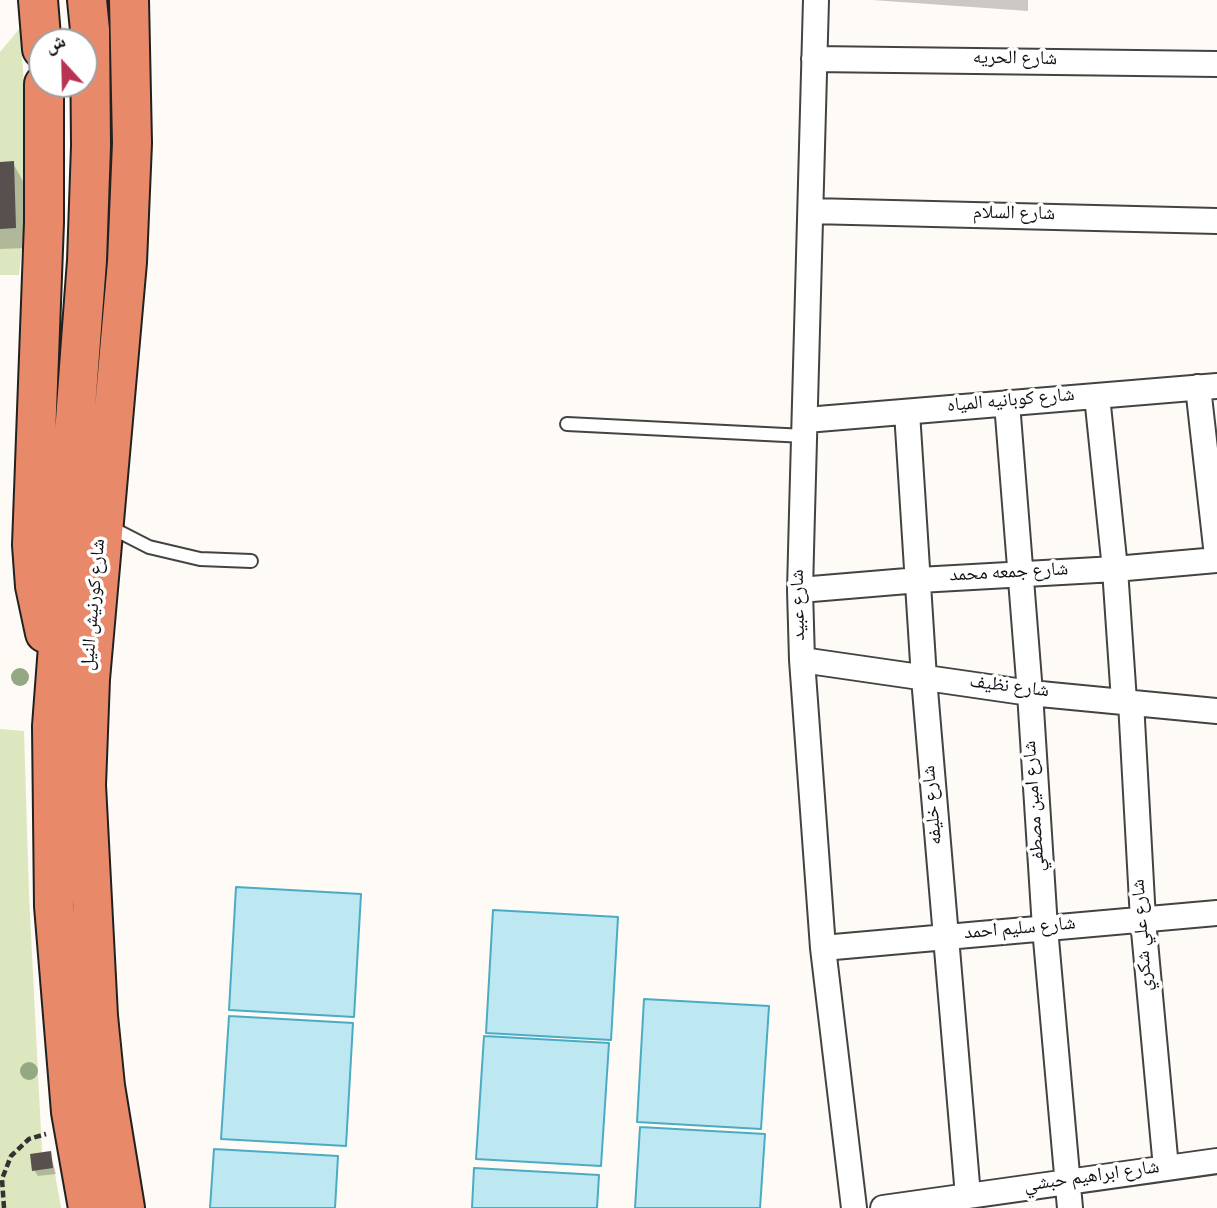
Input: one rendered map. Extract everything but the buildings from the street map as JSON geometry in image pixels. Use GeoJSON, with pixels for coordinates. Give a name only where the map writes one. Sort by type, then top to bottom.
{"type":"FeatureCollection","features":[{"type":"Feature","properties":{"kind":"highway"},"geometry":{"type":"LineString","coordinates":[[38,0],[40,28]]}},
{"type":"Feature","properties":{"kind":"highway","name":"شارع كورنيش النيل"},"geometry":{"type":"LineString","coordinates":[[87,0],[90,30],[91,146],[87,261],[52,726],[54,906],[71,1112],[88,1208]]}},
{"type":"Feature","properties":{"kind":"highway","name":"شارع كورنيش النيل"},"geometry":{"type":"LineString","coordinates":[[125,1208],[113,1141],[102,1051],[86,785],[90,679],[127,262],[132,143],[129,0]]}},
{"type":"Feature","properties":{"kind":"highway"},"geometry":{"type":"LineString","coordinates":[[44,98],[44,222],[32,545],[35,586],[43,627],[56,666]]}},
{"type":"Feature","properties":{"kind":"street","name":"شارع عبيد"},"geometry":{"type":"LineString","coordinates":[[816,0],[800,590],[802,660],[823,948],[854,1208]]}},
{"type":"Feature","properties":{"kind":"street","name":"شارع الحريه"},"geometry":{"type":"LineString","coordinates":[[814,59],[1217,64]]}},
{"type":"Feature","properties":{"kind":"street","name":"شارع السلام"},"geometry":{"type":"LineString","coordinates":[[811,212],[1217,221]]}},
{"type":"Feature","properties":{"kind":"street","name":"شارع كوبانيه المياه"},"geometry":{"type":"LineString","coordinates":[[805,428],[907,412],[1208,386]]}},
{"type":"Feature","properties":{"kind":"street"},"geometry":{"type":"LineString","coordinates":[[1208,386],[1217,558]]}},
{"type":"Feature","properties":{"kind":"street","name":"شارع علي شكري"},"geometry":{"type":"LineString","coordinates":[[1097,396],[1128,701],[1143,920],[1166,1168]]}},
{"type":"Feature","properties":{"kind":"street","name":"شارع امين مصطفي"},"geometry":{"type":"LineString","coordinates":[[1007,404],[1045,928],[1070,1208]]}},
{"type":"Feature","properties":{"kind":"street","name":"شارع خليفه"},"geometry":{"type":"LineString","coordinates":[[907,412],[924,678],[968,1196]]}},
{"type":"Feature","properties":{"kind":"street","name":"شارع جمعه محمد"},"geometry":{"type":"LineString","coordinates":[[800,590],[1115,569],[1217,558]]}},
{"type":"Feature","properties":{"kind":"street","name":"شارع نظيف"},"geometry":{"type":"LineString","coordinates":[[802,660],[1030,693],[1217,712]]}},
{"type":"Feature","properties":{"kind":"street","name":"شارع سليم احمد"},"geometry":{"type":"LineString","coordinates":[[823,948],[1217,913]]}},
{"type":"Feature","properties":{"kind":"street","name":"شارع ابراهيم حبشي"},"geometry":{"type":"LineString","coordinates":[[883,1208],[1217,1161]]}},
{"type":"Feature","properties":{"kind":"lane"},"geometry":{"type":"LineString","coordinates":[[567,424],[805,428]]}},
{"type":"Feature","properties":{"kind":"lane"},"geometry":{"type":"LineString","coordinates":[[103,524],[149,547],[200,559],[251,561]]}},
{"type":"Feature","properties":{"kind":"path"},"geometry":{"type":"LineString","coordinates":[[4,1208],[1,1191],[5,1167],[19,1147],[41,1135]]}},
{"type":"Feature","properties":{"kind":"green space"},"geometry":{"type":"Polygon","coordinates":[[[20,28],[27,127],[24,226],[19,275],[0,275],[0,52],[20,28]]]}},
{"type":"Feature","properties":{"kind":"green space"},"geometry":{"type":"Polygon","coordinates":[[[0,729],[24,731],[42,1152],[51,1151],[61,1208],[0,1208],[0,729]]]}},
{"type":"Feature","properties":{"kind":"water"},"geometry":{"type":"Polygon","coordinates":[[[236,887],[361,894],[354,1017],[229,1010],[236,887]]]}},
{"type":"Feature","properties":{"kind":"water"},"geometry":{"type":"Polygon","coordinates":[[[493,910],[618,917],[611,1040],[486,1033],[493,910]]]}},
{"type":"Feature","properties":{"kind":"water"},"geometry":{"type":"Polygon","coordinates":[[[644,999],[769,1006],[761,1129],[637,1122],[644,999]]]}},
{"type":"Feature","properties":{"kind":"water"},"geometry":{"type":"Polygon","coordinates":[[[229,1016],[353,1023],[346,1146],[221,1139],[229,1016]]]}},
{"type":"Feature","properties":{"kind":"water"},"geometry":{"type":"Polygon","coordinates":[[[484,1036],[609,1043],[601,1166],[476,1159],[484,1036]]]}},
{"type":"Feature","properties":{"kind":"water"},"geometry":{"type":"Polygon","coordinates":[[[640,1127],[765,1134],[760,1208],[635,1208],[640,1127]]]}},
{"type":"Feature","properties":{"kind":"water"},"geometry":{"type":"Polygon","coordinates":[[[214,1149],[338,1156],[335,1208],[210,1208],[214,1149]]]}},
{"type":"Feature","properties":{"kind":"water"},"geometry":{"type":"Polygon","coordinates":[[[474,1168],[599,1175],[597,1208],[472,1208],[474,1168]]]}}]}
